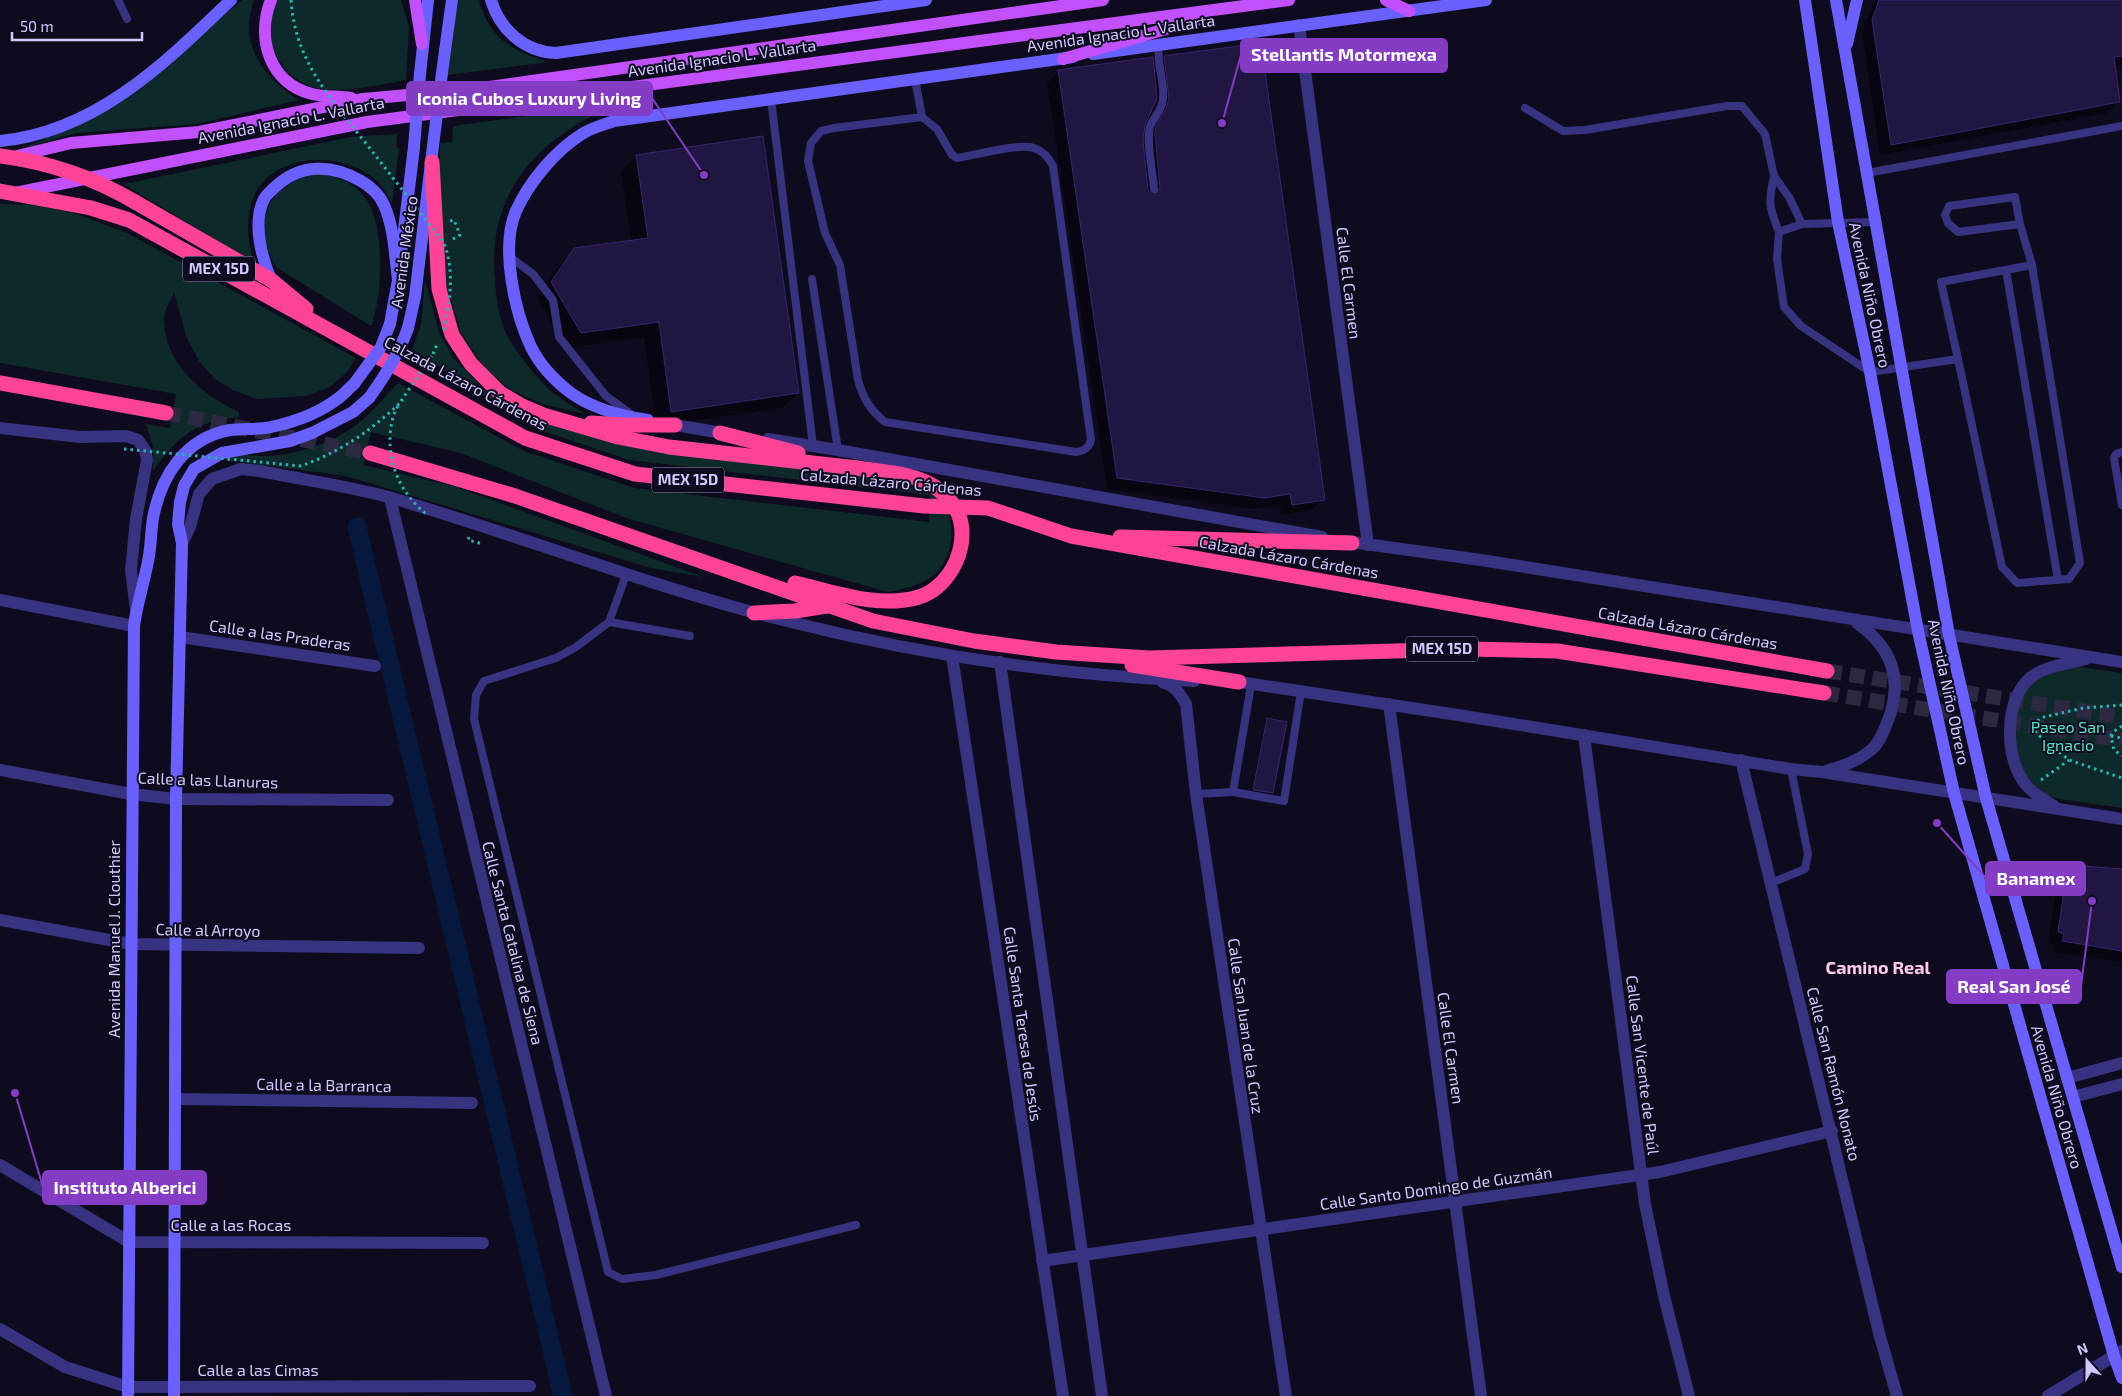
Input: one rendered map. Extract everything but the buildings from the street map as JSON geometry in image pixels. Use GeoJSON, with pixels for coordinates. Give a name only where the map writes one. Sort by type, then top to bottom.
{"type":"FeatureCollection","features":[{"type":"Feature","properties":{"kind":"highway"},"geometry":{"type":"LineString","coordinates":[[0,158],[18,158],[92,180],[271,280],[332,330]]}},
{"type":"Feature","properties":{"kind":"highway"},"geometry":{"type":"LineString","coordinates":[[432,162],[439,289],[452,335],[471,364],[500,393],[542,415],[618,437],[669,447],[857,468],[906,476],[933,486],[948,497],[957,511],[961,530],[960,550],[955,564],[943,584],[920,597],[896,601],[868,599],[716,565]]}},
{"type":"Feature","properties":{"kind":"highway","name":"Calzada Lázaro Cárdenas"},"geometry":{"type":"LineString","coordinates":[[0,191],[91,208],[129,220],[332,330],[525,438],[635,474],[924,506],[988,508],[1071,536],[1827,671]]}},
{"type":"Feature","properties":{"kind":"highway"},"geometry":{"type":"LineString","coordinates":[[0,384],[166,413]]}},
{"type":"Feature","properties":{"kind":"highway"},"geometry":{"type":"LineString","coordinates":[[542,415],[623,426],[675,425]]}},
{"type":"Feature","properties":{"kind":"highway"},"geometry":{"type":"LineString","coordinates":[[720,433],[857,468]]}},
{"type":"Feature","properties":{"kind":"highway","name":"MEX 15D"},"geometry":{"type":"LineString","coordinates":[[370,453],[515,496],[873,621],[974,641],[1056,652],[1149,658],[1467,648],[1557,651],[1824,693]]}},
{"type":"Feature","properties":{"kind":"highway"},"geometry":{"type":"LineString","coordinates":[[1071,536],[1352,543]]}},
{"type":"Feature","properties":{"kind":"highway"},"geometry":{"type":"LineString","coordinates":[[754,612],[795,611],[829,606]]}},
{"type":"Feature","properties":{"kind":"highway"},"geometry":{"type":"LineString","coordinates":[[1056,652],[1245,684]]}},
{"type":"Feature","properties":{"kind":"main road"},"geometry":{"type":"LineString","coordinates":[[0,141],[18,139],[66,126],[128,92],[184,46],[231,0]]}},
{"type":"Feature","properties":{"kind":"main road"},"geometry":{"type":"LineString","coordinates":[[271,0],[264,15],[264,40],[271,62],[281,76],[295,87],[312,94],[363,99]]}},
{"type":"Feature","properties":{"kind":"main road"},"geometry":{"type":"LineString","coordinates":[[415,0],[422,44]]}},
{"type":"Feature","properties":{"kind":"main road","name":"Avenida México"},"geometry":{"type":"LineString","coordinates":[[162,486],[175,461],[191,447],[210,436],[230,430],[271,427],[302,418],[322,409],[340,397],[354,384],[381,346],[390,324],[398,280],[414,147],[422,44],[428,0]]}},
{"type":"Feature","properties":{"kind":"main road","name":"Avenida México"},"geometry":{"type":"LineString","coordinates":[[182,543],[178,524],[180,502],[184,486],[194,470],[222,453],[290,441],[312,433],[353,412],[369,398],[402,348],[415,297],[452,0]]}},
{"type":"Feature","properties":{"kind":"main road","name":"Avenida Ignacio L. Vallarta"},"geometry":{"type":"LineString","coordinates":[[491,0],[499,20],[516,38],[535,50],[556,53],[926,0]]}},
{"type":"Feature","properties":{"kind":"main road","name":"Avenida Ignacio L. Vallarta"},"geometry":{"type":"LineString","coordinates":[[0,158],[71,144],[199,132],[363,99],[475,89],[1103,0]]}},
{"type":"Feature","properties":{"kind":"main road","name":"Avenida Ignacio L. Vallarta"},"geometry":{"type":"LineString","coordinates":[[0,196],[367,122],[1289,0]]}},
{"type":"Feature","properties":{"kind":"main road"},"geometry":{"type":"LineString","coordinates":[[1386,0],[1409,11]]}},
{"type":"Feature","properties":{"kind":"main road","name":"Avenida Ignacio L. Vallarta"},"geometry":{"type":"LineString","coordinates":[[675,425],[598,408],[572,393],[550,374],[532,348],[518,314],[511,279],[509,246],[516,212],[534,180],[556,156],[582,134],[614,121],[1486,0]]}},
{"type":"Feature","properties":{"kind":"main road","name":"Avenida Niño Obrero"},"geometry":{"type":"LineString","coordinates":[[1805,0],[1838,222],[1870,372],[1918,631],[1954,793],[2118,1354],[2122,1378]]}},
{"type":"Feature","properties":{"kind":"main road","name":"Avenida Niño Obrero"},"geometry":{"type":"LineString","coordinates":[[1836,0],[1949,635],[1986,798],[2122,1267]]}},
{"type":"Feature","properties":{"kind":"main road"},"geometry":{"type":"LineString","coordinates":[[1845,52],[1857,0]]}},
{"type":"Feature","properties":{"kind":"main road"},"geometry":{"type":"LineString","coordinates":[[1063,58],[1240,7]]}},
{"type":"Feature","properties":{"kind":"main road"},"geometry":{"type":"LineString","coordinates":[[271,280],[263,261],[258,227],[264,199],[280,182],[301,171],[328,167],[347,173],[369,185],[384,204],[393,240],[398,280]]}},
{"type":"Feature","properties":{"kind":"main road","name":"Avenida Manuel J. Clouthier"},"geometry":{"type":"LineString","coordinates":[[128,1392],[131,794],[134,626],[149,555],[154,517],[162,486]]}},
{"type":"Feature","properties":{"kind":"main road"},"geometry":{"type":"LineString","coordinates":[[174,1391],[176,799],[182,543]]}},
{"type":"Feature","properties":{"kind":"street","name":"Calle El Carmen"},"geometry":{"type":"LineString","coordinates":[[1299,25],[1368,545]]}},
{"type":"Feature","properties":{"kind":"street","name":"Calzada Lázaro Cárdenas"},"geometry":{"type":"LineString","coordinates":[[675,425],[838,450],[1352,543],[1481,560],[2122,662]]}},
{"type":"Feature","properties":{"kind":"street"},"geometry":{"type":"LineString","coordinates":[[0,428],[80,436],[126,436],[138,440],[146,450],[136,519],[132,570],[136,610]]}},
{"type":"Feature","properties":{"kind":"street"},"geometry":{"type":"LineString","coordinates":[[182,543],[190,527],[199,494],[212,479],[241,469],[260,470],[390,498],[495,530],[626,575],[754,612],[874,642],[952,656],[1061,671],[1152,679],[1245,684],[1301,691],[1791,769],[1822,772],[2122,819]]}},
{"type":"Feature","properties":{"kind":"street","name":"Calle Santa Catalina de Siena"},"geometry":{"type":"LineString","coordinates":[[390,498],[606,1396]]}},
{"type":"Feature","properties":{"kind":"street"},"geometry":{"type":"LineString","coordinates":[[0,600],[134,626]]}},
{"type":"Feature","properties":{"kind":"street"},"geometry":{"type":"LineString","coordinates":[[1822,772],[1849,765],[1873,749],[1883,732],[1893,708],[1894,680],[1892,665],[1886,651],[1873,634],[1853,620]]}},
{"type":"Feature","properties":{"kind":"street","name":"Calle a las Praderas"},"geometry":{"type":"LineString","coordinates":[[180,637],[375,666]]}},
{"type":"Feature","properties":{"kind":"street","name":"Calle Santa Teresa de Jesús"},"geometry":{"type":"LineString","coordinates":[[952,656],[1062,1396]]}},
{"type":"Feature","properties":{"kind":"street"},"geometry":{"type":"LineString","coordinates":[[2060,809],[2029,789],[2012,760],[2010,726],[2014,700],[2026,681],[2046,669],[2091,658]]}},
{"type":"Feature","properties":{"kind":"street","name":"Calle Santa Teresa de Jesús"},"geometry":{"type":"LineString","coordinates":[[1000,662],[1102,1396]]}},
{"type":"Feature","properties":{"kind":"street","name":"Calle San Juan de la Cruz"},"geometry":{"type":"LineString","coordinates":[[1152,679],[1172,685],[1186,704],[1196,794],[1286,1396]]}},
{"type":"Feature","properties":{"kind":"street","name":"Calle El Carmen"},"geometry":{"type":"LineString","coordinates":[[1389,704],[1481,1396]]}},
{"type":"Feature","properties":{"kind":"street","name":"Calle San Vicente de Paúl"},"geometry":{"type":"LineString","coordinates":[[1584,735],[1645,1204],[1664,1296],[1689,1396]]}},
{"type":"Feature","properties":{"kind":"street","name":"Calle San Ramón Nonato"},"geometry":{"type":"LineString","coordinates":[[1741,760],[1832,1131],[1879,1333],[1897,1396]]}},
{"type":"Feature","properties":{"kind":"street","name":"Calle a las Llanuras"},"geometry":{"type":"LineString","coordinates":[[0,770],[131,794],[176,799],[388,800]]}},
{"type":"Feature","properties":{"kind":"street","name":"Calle al Arroyo"},"geometry":{"type":"LineString","coordinates":[[0,920],[131,944],[419,948]]}},
{"type":"Feature","properties":{"kind":"street"},"geometry":{"type":"LineString","coordinates":[[2067,1078],[2122,1063]]}},
{"type":"Feature","properties":{"kind":"street"},"geometry":{"type":"LineString","coordinates":[[2073,1097],[2122,1084]]}},
{"type":"Feature","properties":{"kind":"street","name":"Calle a la Barranca"},"geometry":{"type":"LineString","coordinates":[[175,1099],[472,1103]]}},
{"type":"Feature","properties":{"kind":"street","name":"Calle Santo Domingo de Guzmán"},"geometry":{"type":"LineString","coordinates":[[1042,1261],[1660,1172],[1832,1131]]}},
{"type":"Feature","properties":{"kind":"street"},"geometry":{"type":"LineString","coordinates":[[0,1165],[129,1242]]}},
{"type":"Feature","properties":{"kind":"street","name":"Calle a las Rocas"},"geometry":{"type":"LineString","coordinates":[[129,1242],[483,1243]]}},
{"type":"Feature","properties":{"kind":"street","name":"Calle a las Cimas"},"geometry":{"type":"LineString","coordinates":[[0,1329],[65,1367],[128,1392],[530,1386]]}},
{"type":"Feature","properties":{"kind":"street"},"geometry":{"type":"LineString","coordinates":[[2048,1396],[2118,1354]]}},
{"type":"Feature","properties":{"kind":"lane"},"geometry":{"type":"LineString","coordinates":[[118,0],[127,19]]}},
{"type":"Feature","properties":{"kind":"lane"},"geometry":{"type":"LineString","coordinates":[[1154,189],[1149,133],[1151,124],[1160,113],[1164,98],[1157,57],[1159,45]]}},
{"type":"Feature","properties":{"kind":"lane"},"geometry":{"type":"LineString","coordinates":[[915,80],[922,117],[937,129],[952,155],[958,158],[1025,146],[1042,151],[1053,166],[1091,440],[1090,446],[1084,451],[1076,452],[885,422],[873,412],[863,396],[858,380],[840,265],[825,233],[808,161],[811,143],[822,132],[834,128],[922,117]]}},
{"type":"Feature","properties":{"kind":"lane"},"geometry":{"type":"LineString","coordinates":[[772,99],[813,446]]}},
{"type":"Feature","properties":{"kind":"lane"},"geometry":{"type":"LineString","coordinates":[[1525,108],[1563,131],[1585,130],[1727,106],[1742,106],[1765,134],[1774,176],[1789,197],[1802,224]]}},
{"type":"Feature","properties":{"kind":"lane"},"geometry":{"type":"LineString","coordinates":[[1867,173],[2122,126]]}},
{"type":"Feature","properties":{"kind":"lane"},"geometry":{"type":"LineString","coordinates":[[1774,176],[1769,196],[1770,210],[1780,232],[1777,259],[1784,308],[1801,326],[1870,372],[1958,359]]}},
{"type":"Feature","properties":{"kind":"lane"},"geometry":{"type":"LineString","coordinates":[[2020,224],[1958,232],[1948,223],[1945,215],[1949,206],[2015,197],[2020,224],[2032,265],[2080,563],[2069,579],[2017,582],[2002,566],[1941,282],[2032,265]]}},
{"type":"Feature","properties":{"kind":"lane"},"geometry":{"type":"LineString","coordinates":[[1780,232],[1802,224],[1875,222]]}},
{"type":"Feature","properties":{"kind":"lane"},"geometry":{"type":"LineString","coordinates":[[510,257],[533,274],[553,300],[560,336],[606,396],[637,418]]}},
{"type":"Feature","properties":{"kind":"lane"},"geometry":{"type":"LineString","coordinates":[[2006,270],[2058,580]]}},
{"type":"Feature","properties":{"kind":"lane"},"geometry":{"type":"LineString","coordinates":[[812,279],[838,450]]}},
{"type":"Feature","properties":{"kind":"lane"},"geometry":{"type":"LineString","coordinates":[[2122,452],[2116,454],[2114,458],[2122,505]]}},
{"type":"Feature","properties":{"kind":"lane"},"geometry":{"type":"LineString","coordinates":[[626,575],[609,622],[576,647],[556,658],[484,681],[476,695],[474,719],[608,1272],[622,1279],[656,1275],[856,1225]]}},
{"type":"Feature","properties":{"kind":"lane"},"geometry":{"type":"LineString","coordinates":[[609,622],[690,636]]}},
{"type":"Feature","properties":{"kind":"lane"},"geometry":{"type":"LineString","coordinates":[[1233,792],[1245,684]]}},
{"type":"Feature","properties":{"kind":"lane"},"geometry":{"type":"LineString","coordinates":[[1196,794],[1233,792],[1284,801],[1301,691]]}},
{"type":"Feature","properties":{"kind":"lane"},"geometry":{"type":"LineString","coordinates":[[1771,883],[1805,869],[1808,854],[1791,769]]}},
{"type":"Feature","properties":{"kind":"path"},"geometry":{"type":"LineString","coordinates":[[291,0],[295,30],[301,47],[318,81],[444,243],[450,258],[451,279],[450,298],[442,333]]}},
{"type":"Feature","properties":{"kind":"path"},"geometry":{"type":"LineString","coordinates":[[444,243],[460,235],[454,220]]}},
{"type":"Feature","properties":{"kind":"path"},"geometry":{"type":"LineString","coordinates":[[426,514],[412,502],[397,478],[390,445],[392,416],[433,354]]}},
{"type":"Feature","properties":{"kind":"path"},"geometry":{"type":"LineString","coordinates":[[124,449],[301,466],[326,457],[354,440],[380,422],[402,400]]}},
{"type":"Feature","properties":{"kind":"path"},"geometry":{"type":"LineString","coordinates":[[2122,705],[2084,708],[2040,718],[2035,725],[2036,733],[2069,760],[2122,778]]}},
{"type":"Feature","properties":{"kind":"path"},"geometry":{"type":"LineString","coordinates":[[2122,726],[2113,732],[2111,736],[2114,750],[2122,756]]}},
{"type":"Feature","properties":{"kind":"path"},"geometry":{"type":"LineString","coordinates":[[2111,736],[2122,738]]}},
{"type":"Feature","properties":{"kind":"path"},"geometry":{"type":"LineString","coordinates":[[2039,782],[2069,760]]}},
{"type":"Feature","properties":{"kind":"green space"},"geometry":{"type":"Polygon","coordinates":[[[242,0],[254,0],[249,31],[257,58],[275,81],[299,100],[197,124],[76,133],[18,150],[76,126],[138,91],[242,0]]]}},
{"type":"Feature","properties":{"kind":"green space"},"geometry":{"type":"Polygon","coordinates":[[[274,0],[401,0],[409,27],[406,80],[343,90],[322,89],[301,81],[283,66],[272,45],[269,34],[269,20],[274,0]]]}},
{"type":"Feature","properties":{"kind":"green space"},"geometry":{"type":"Polygon","coordinates":[[[458,0],[479,0],[489,24],[504,41],[513,48],[548,62],[448,75],[458,0]]]}},
{"type":"Feature","properties":{"kind":"green space"},"geometry":{"type":"Polygon","coordinates":[[[599,106],[598,113],[552,142],[533,160],[518,179],[506,201],[498,225],[494,252],[497,301],[501,321],[509,339],[527,365],[553,393],[585,414],[543,404],[511,390],[483,366],[462,334],[447,287],[438,198],[440,143],[452,142],[453,126],[599,106]]]}},
{"type":"Feature","properties":{"kind":"green space"},"geometry":{"type":"Polygon","coordinates":[[[397,134],[396,147],[399,148],[392,203],[379,183],[363,171],[347,164],[311,160],[293,164],[277,171],[264,181],[254,196],[248,221],[250,246],[254,263],[124,184],[351,137],[397,134]]]}},
{"type":"Feature","properties":{"kind":"green space"},"geometry":{"type":"Polygon","coordinates":[[[315,174],[335,177],[353,186],[363,195],[376,222],[379,240],[380,278],[375,313],[371,326],[276,267],[268,251],[264,236],[264,222],[268,208],[285,187],[298,179],[315,174]]]}},
{"type":"Feature","properties":{"kind":"green space"},"geometry":{"type":"Polygon","coordinates":[[[0,204],[33,205],[74,213],[129,234],[356,358],[347,372],[330,387],[306,396],[257,399],[233,390],[215,379],[199,361],[186,336],[174,292],[164,317],[166,337],[171,351],[188,377],[212,397],[239,412],[239,417],[211,422],[189,432],[171,448],[153,471],[153,447],[146,424],[170,428],[176,394],[0,363],[0,204]]]}},
{"type":"Feature","properties":{"kind":"green space"},"geometry":{"type":"Polygon","coordinates":[[[425,280],[439,332],[453,358],[484,389],[519,409],[612,441],[912,482],[921,485],[930,489],[938,496],[945,504],[949,514],[951,536],[947,557],[937,572],[925,581],[888,592],[626,518],[461,453],[371,432],[363,465],[456,487],[703,577],[651,568],[346,476],[225,460],[241,455],[270,456],[296,452],[333,439],[366,417],[398,383],[524,451],[634,488],[929,522],[930,495],[629,460],[531,427],[412,349],[421,325],[425,280]]]}},
{"type":"Feature","properties":{"kind":"green space","name":"Paseo San Ignacio"},"geometry":{"type":"Polygon","coordinates":[[[2074,666],[2122,673],[2122,808],[2064,800],[2050,796],[2029,779],[2018,762],[2014,747],[2014,728],[2021,699],[2032,684],[2041,678],[2074,666]]]}},
{"type":"Feature","properties":{"kind":"waterway"},"geometry":{"type":"LineString","coordinates":[[357,527],[563,1396]]}},
{"type":"Feature","properties":{"kind":"tunnel"},"geometry":{"type":"LineString","coordinates":[[166,413],[370,453]]}},
{"type":"Feature","properties":{"kind":"tunnel"},"geometry":{"type":"LineString","coordinates":[[1827,671],[2122,717]]}},
{"type":"Feature","properties":{"kind":"tunnel"},"geometry":{"type":"LineString","coordinates":[[1824,693],[2122,740]]}},
{"type":"Feature","properties":{"kind":"place","name":"Stellantis Motormexa"},"geometry":{"type":"Point","coordinates":[1222,123]}},
{"type":"Feature","properties":{"kind":"place","name":"Iconia Cubos Luxury Living"},"geometry":{"type":"Point","coordinates":[704,175]}},
{"type":"Feature","properties":{"kind":"place","name":"Banamex"},"geometry":{"type":"Point","coordinates":[1937,823]}},
{"type":"Feature","properties":{"kind":"place","name":"Real San José"},"geometry":{"type":"Point","coordinates":[2092,901]}},
{"type":"Feature","properties":{"kind":"place","name":"Instituto Alberici"},"geometry":{"type":"Point","coordinates":[15,1093]}},
{"type":"Feature","properties":{"kind":"district","name":"Camino Real"},"geometry":{"type":"Point","coordinates":[1878,968]}}]}
